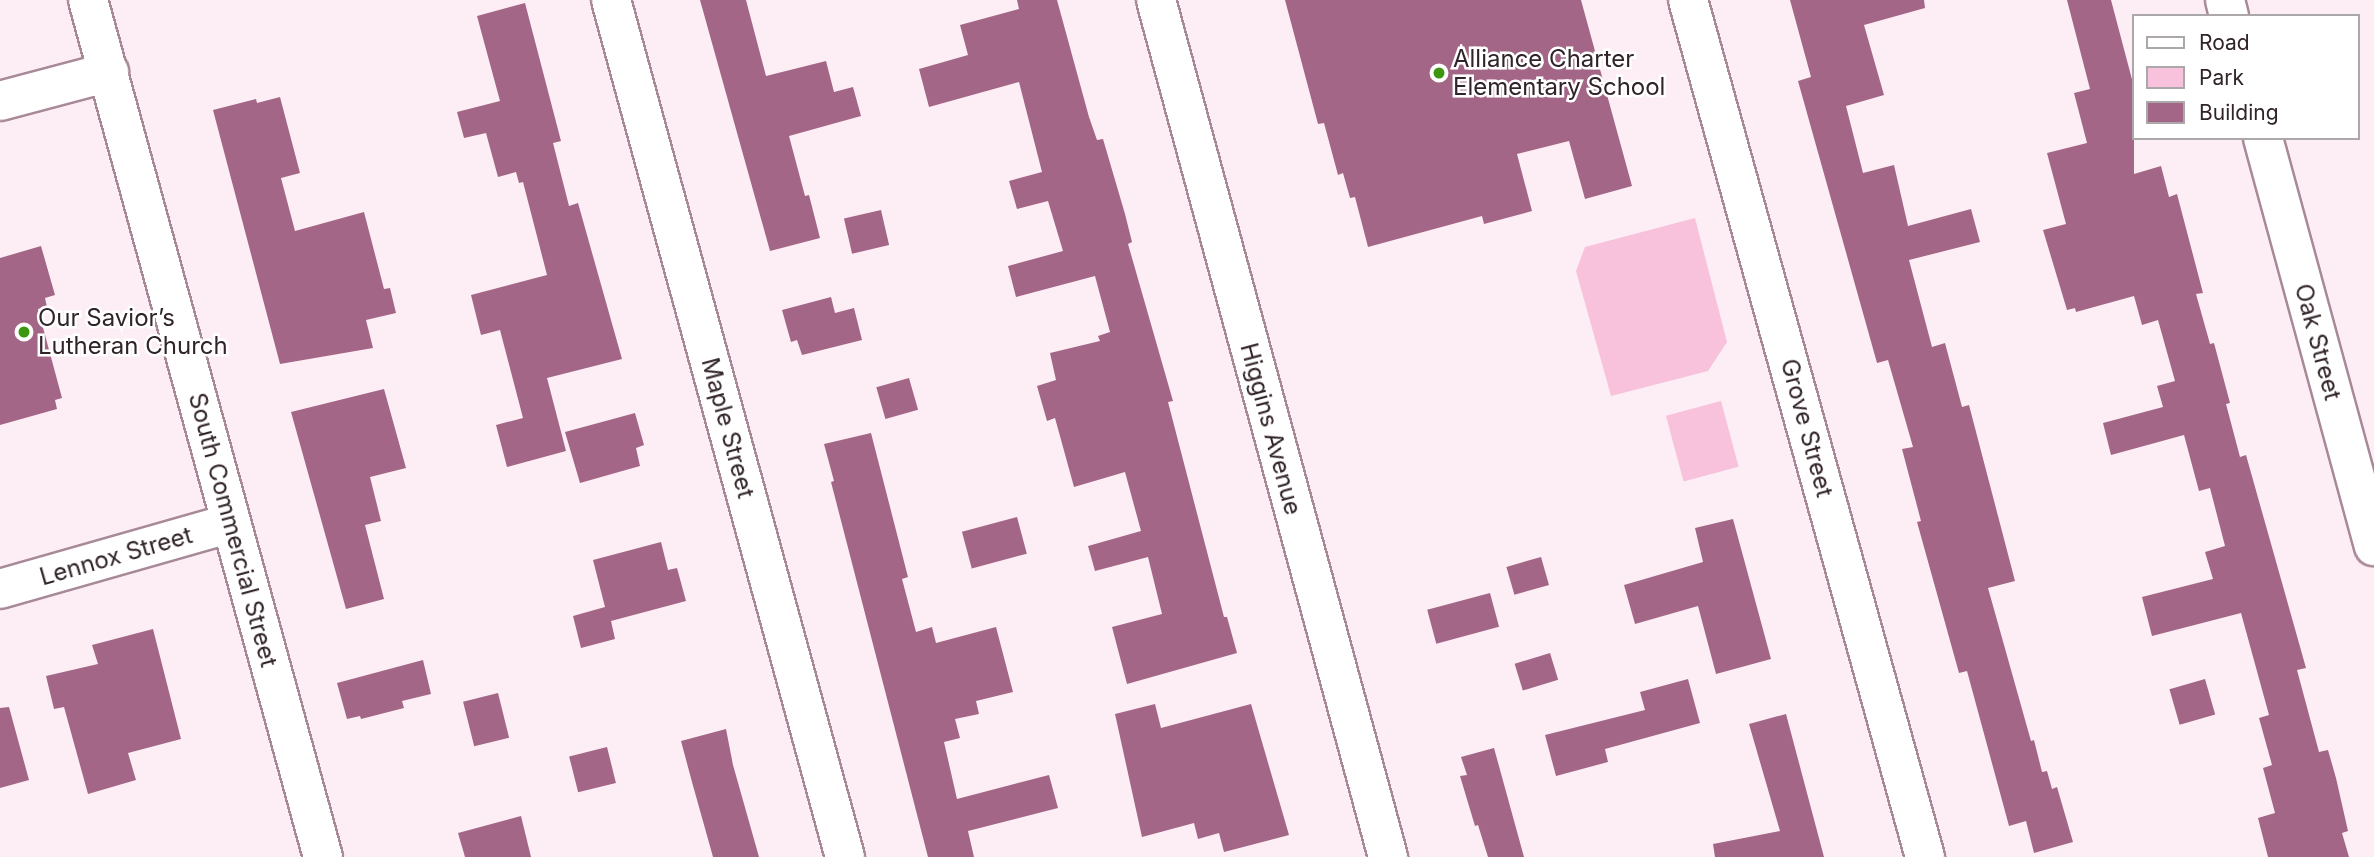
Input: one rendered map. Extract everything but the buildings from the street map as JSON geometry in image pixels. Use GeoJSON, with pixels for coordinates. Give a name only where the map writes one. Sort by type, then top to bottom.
{"type":"FeatureCollection","features":[{"type":"Feature","properties":{"kind":"street","name":"South Commercial Street"},"geometry":{"type":"LineString","coordinates":[[88,0],[323,857]]}},
{"type":"Feature","properties":{"kind":"street","name":"Maple Street"},"geometry":{"type":"LineString","coordinates":[[611,0],[845,857]]}},
{"type":"Feature","properties":{"kind":"street","name":"Higgins Avenue"},"geometry":{"type":"LineString","coordinates":[[1156,0],[1388,857]]}},
{"type":"Feature","properties":{"kind":"street","name":"Grove Street"},"geometry":{"type":"LineString","coordinates":[[1688,0],[1925,857]]}},
{"type":"Feature","properties":{"kind":"street"},"geometry":{"type":"LineString","coordinates":[[0,101],[109,72]]}},
{"type":"Feature","properties":{"kind":"street","name":"Oak Street"},"geometry":{"type":"LineString","coordinates":[[2264,140],[2374,545]]}},
{"type":"Feature","properties":{"kind":"street","name":"Lennox Street"},"geometry":{"type":"LineString","coordinates":[[0,589],[231,523]]}},
{"type":"Feature","properties":{"kind":"green space"},"geometry":{"type":"Polygon","coordinates":[[[1695,218],[1727,342],[1708,371],[1611,396],[1576,271],[1585,247],[1695,218]]]}},
{"type":"Feature","properties":{"kind":"green space"},"geometry":{"type":"Polygon","coordinates":[[[1721,401],[1739,467],[1684,481],[1666,416],[1721,401]]]}},
{"type":"Feature","properties":{"kind":"place","name":"Alliance Charter Elementary School"},"geometry":{"type":"Point","coordinates":[1439,73]}},
{"type":"Feature","properties":{"kind":"place","name":"Our Savior’s Lutheran Church"},"geometry":{"type":"Point","coordinates":[24,332]}}]}
